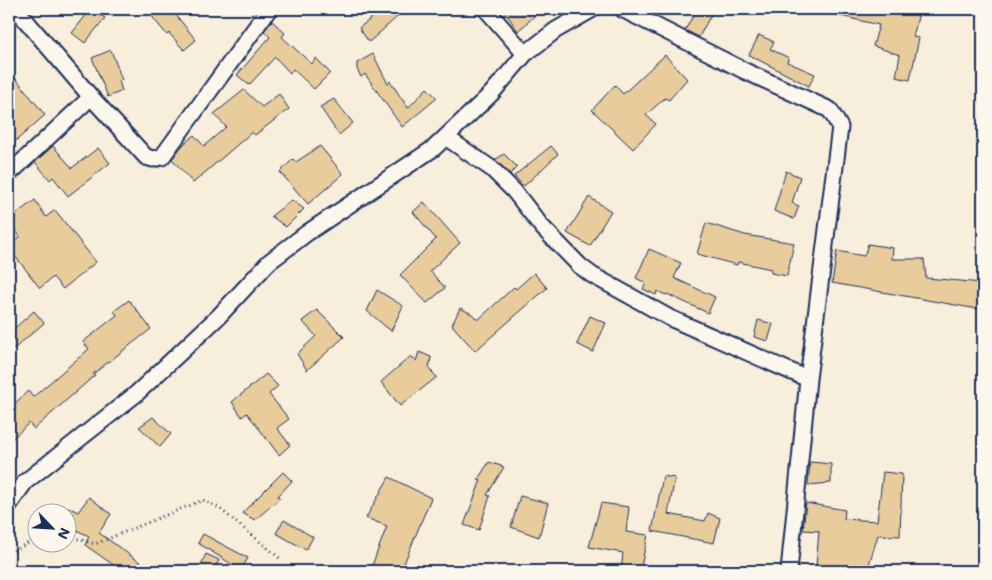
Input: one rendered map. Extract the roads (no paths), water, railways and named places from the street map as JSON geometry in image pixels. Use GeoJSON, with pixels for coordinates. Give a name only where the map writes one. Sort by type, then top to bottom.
{"type":"FeatureCollection","features":[{"type":"Feature","properties":{"kind":"street"},"geometry":{"type":"LineString","coordinates":[[16,9],[91,97],[146,157],[153,159],[162,157],[268,9]]}},
{"type":"Feature","properties":{"kind":"street"},"geometry":{"type":"LineString","coordinates":[[486,9],[525,54]]}},
{"type":"Feature","properties":{"kind":"street"},"geometry":{"type":"LineString","coordinates":[[9,505],[25,482],[136,394],[218,317],[269,262],[307,232],[447,138],[492,94],[525,54],[556,30],[594,9]]}},
{"type":"Feature","properties":{"kind":"street"},"geometry":{"type":"LineString","coordinates":[[622,9],[745,71],[830,110],[840,127],[808,379],[789,571]]}},
{"type":"Feature","properties":{"kind":"street"},"geometry":{"type":"LineString","coordinates":[[9,174],[91,97]]}},
{"type":"Feature","properties":{"kind":"street"},"geometry":{"type":"LineString","coordinates":[[447,138],[492,169],[514,191],[542,227],[580,266],[592,275],[670,318],[808,379]]}}]}
